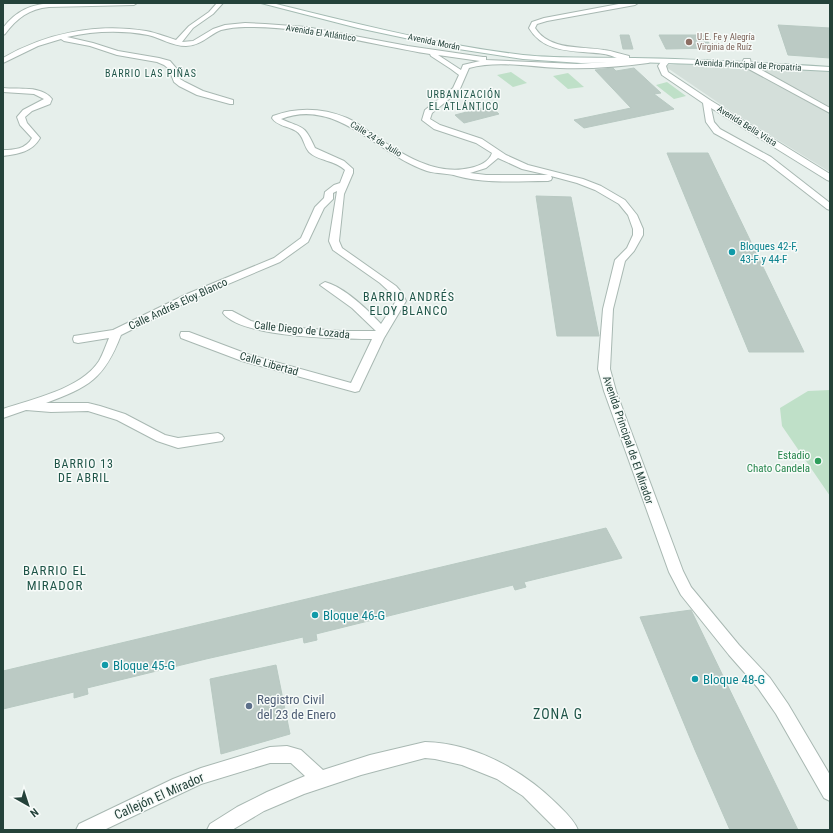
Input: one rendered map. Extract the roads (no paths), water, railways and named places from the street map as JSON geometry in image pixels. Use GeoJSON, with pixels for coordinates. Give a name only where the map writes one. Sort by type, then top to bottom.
{"type":"FeatureCollection","features":[{"type":"Feature","properties":{"kind":"street"},"geometry":{"type":"LineString","coordinates":[[3,33],[20,13],[37,6],[134,3]]}},
{"type":"Feature","properties":{"kind":"street"},"geometry":{"type":"LineString","coordinates":[[178,42],[191,27],[211,13],[220,3]]}},
{"type":"Feature","properties":{"kind":"street","name":"Avenida Morán"},"geometry":{"type":"LineString","coordinates":[[264,3],[358,26],[485,52],[556,60],[625,61],[645,56],[678,55],[729,60]]}},
{"type":"Feature","properties":{"kind":"street"},"geometry":{"type":"LineString","coordinates":[[625,61],[605,52],[564,48],[542,39],[533,32],[532,28],[534,23],[546,19],[635,3]]}},
{"type":"Feature","properties":{"kind":"street","name":"Avenida El Atlántico"},"geometry":{"type":"LineString","coordinates":[[4,64],[47,40],[91,32],[131,32],[151,34],[185,44],[194,43],[212,32],[226,27],[237,26],[271,26],[323,32],[421,50],[513,63],[564,67],[648,60]]}},
{"type":"Feature","properties":{"kind":"street"},"geometry":{"type":"LineString","coordinates":[[58,38],[91,44],[117,53],[159,60],[172,68],[177,80],[182,84],[200,93],[230,102]]}},
{"type":"Feature","properties":{"kind":"street"},"geometry":{"type":"LineString","coordinates":[[421,50],[444,60],[463,75]]}},
{"type":"Feature","properties":{"kind":"street"},"geometry":{"type":"LineString","coordinates":[[648,60],[678,55]]}},
{"type":"Feature","properties":{"kind":"street"},"geometry":{"type":"LineString","coordinates":[[665,73],[662,66],[666,61],[683,58],[729,60]]}},
{"type":"Feature","properties":{"kind":"street","name":"Avenida Principal de Propatria"},"geometry":{"type":"LineString","coordinates":[[729,60],[747,63],[830,69]]}},
{"type":"Feature","properties":{"kind":"street","name":"Avenida Morán"},"geometry":{"type":"LineString","coordinates":[[608,61],[666,61]]}},
{"type":"Feature","properties":{"kind":"street","name":"Avenida Bella Vista"},"geometry":{"type":"LineString","coordinates":[[625,61],[665,73],[707,102],[830,178]]}},
{"type":"Feature","properties":{"kind":"street","name":"Avenida Principal de Propatria"},"geometry":{"type":"LineString","coordinates":[[666,61],[830,66]]}},
{"type":"Feature","properties":{"kind":"street","name":"Avenida Principal de El Mirador"},"geometry":{"type":"LineString","coordinates":[[513,63],[489,62],[473,64],[466,67],[453,92],[428,112],[426,120],[437,127],[479,141],[509,160],[525,167],[598,188],[616,197],[627,207],[638,228],[636,241],[620,260],[608,308],[604,370],[610,391],[669,556],[686,591],[734,650],[764,683],[782,709],[830,792]]}},
{"type":"Feature","properties":{"kind":"street"},"geometry":{"type":"LineString","coordinates":[[747,63],[830,111]]}},
{"type":"Feature","properties":{"kind":"street"},"geometry":{"type":"LineString","coordinates":[[3,90],[39,93],[47,96],[48,99],[47,102],[32,107],[23,113],[21,117],[24,126],[35,136],[36,138],[34,143],[22,151],[3,153]]}},
{"type":"Feature","properties":{"kind":"street"},"geometry":{"type":"LineString","coordinates":[[707,102],[711,125],[727,137],[768,159],[830,207]]}},
{"type":"Feature","properties":{"kind":"street","name":"Calle 24 de Julio"},"geometry":{"type":"LineString","coordinates":[[355,388],[381,333],[399,307],[402,301],[401,297],[397,292],[370,271],[338,250],[335,245],[334,235],[337,214],[343,185],[349,173],[349,169],[345,165],[313,151],[309,146],[305,135],[297,128],[278,121],[276,118],[297,112],[320,114],[339,118],[350,122],[394,151],[416,163],[434,170],[468,177],[571,179]]}},
{"type":"Feature","properties":{"kind":"street"},"geometry":{"type":"LineString","coordinates":[[711,125],[717,120],[723,118],[746,125]]}},
{"type":"Feature","properties":{"kind":"street","name":"Calle 24 de Julio"},"geometry":{"type":"LineString","coordinates":[[452,173],[472,170],[486,165],[494,158],[496,152]]}},
{"type":"Feature","properties":{"kind":"street","name":"Calle Andrés Eloy Blanco"},"geometry":{"type":"LineString","coordinates":[[3,414],[57,395],[82,382],[93,374],[107,355],[116,333],[191,296],[266,266],[286,255],[305,240],[320,207],[328,199],[329,192],[343,185]]}},
{"type":"Feature","properties":{"kind":"street"},"geometry":{"type":"LineString","coordinates":[[325,285],[351,300],[367,314],[381,333]]}},
{"type":"Feature","properties":{"kind":"street","name":"Calle Diego de Lozada"},"geometry":{"type":"LineString","coordinates":[[228,313],[248,324],[263,328],[341,335],[381,333]]}},
{"type":"Feature","properties":{"kind":"street"},"geometry":{"type":"LineString","coordinates":[[78,339],[116,333]]}},
{"type":"Feature","properties":{"kind":"street","name":"Calle Libertad"},"geometry":{"type":"LineString","coordinates":[[185,335],[246,358],[355,388]]}},
{"type":"Feature","properties":{"kind":"street"},"geometry":{"type":"LineString","coordinates":[[23,406],[51,408],[88,407],[121,417],[161,438],[178,443],[218,438]]}},
{"type":"Feature","properties":{"kind":"street"},"geometry":{"type":"LineString","coordinates":[[216,830],[262,804],[320,779],[383,760],[424,750],[443,752],[482,763],[522,784],[539,798],[569,830]]}},
{"type":"Feature","properties":{"kind":"street","name":"Callejón El Mirador"},"geometry":{"type":"LineString","coordinates":[[85,830],[201,776],[270,755],[287,754],[295,756],[320,779]]}},
{"type":"Feature","properties":{"kind":"place","name":"U.E. Fe y Alegría Virginia de Ruíz"},"geometry":{"type":"Point","coordinates":[689,42]}},
{"type":"Feature","properties":{"kind":"place","name":"Bloques 42-F, 43-F y 44-F"},"geometry":{"type":"Point","coordinates":[732,252]}},
{"type":"Feature","properties":{"kind":"place","name":"Estadio Chato Candela"},"geometry":{"type":"Point","coordinates":[818,461]}},
{"type":"Feature","properties":{"kind":"place","name":"Bloque 46-G"},"geometry":{"type":"Point","coordinates":[315,615]}},
{"type":"Feature","properties":{"kind":"place","name":"Bloque 45-G"},"geometry":{"type":"Point","coordinates":[105,665]}},
{"type":"Feature","properties":{"kind":"place","name":"Bloque 48-G"},"geometry":{"type":"Point","coordinates":[695,679]}},
{"type":"Feature","properties":{"kind":"place","name":"Registro Civil del 23 de Enero"},"geometry":{"type":"Point","coordinates":[249,706]}},
{"type":"Feature","properties":{"kind":"district","name":"BARRIO LAS PIÑAS"},"geometry":{"type":"Point","coordinates":[151,73]}},
{"type":"Feature","properties":{"kind":"district","name":"URBANIZACIÓN EL ATLÁNTICO"},"geometry":{"type":"Point","coordinates":[464,100]}},
{"type":"Feature","properties":{"kind":"district","name":"BARRIO ANDRÉS ELOY BLANCO"},"geometry":{"type":"Point","coordinates":[409,304]}},
{"type":"Feature","properties":{"kind":"district","name":"BARRIO 13 DE ABRIL"},"geometry":{"type":"Point","coordinates":[84,471]}},
{"type":"Feature","properties":{"kind":"district","name":"BARRIO EL MIRADOR"},"geometry":{"type":"Point","coordinates":[55,578]}},
{"type":"Feature","properties":{"kind":"district","name":"ZONA G"},"geometry":{"type":"Point","coordinates":[558,714]}}]}
